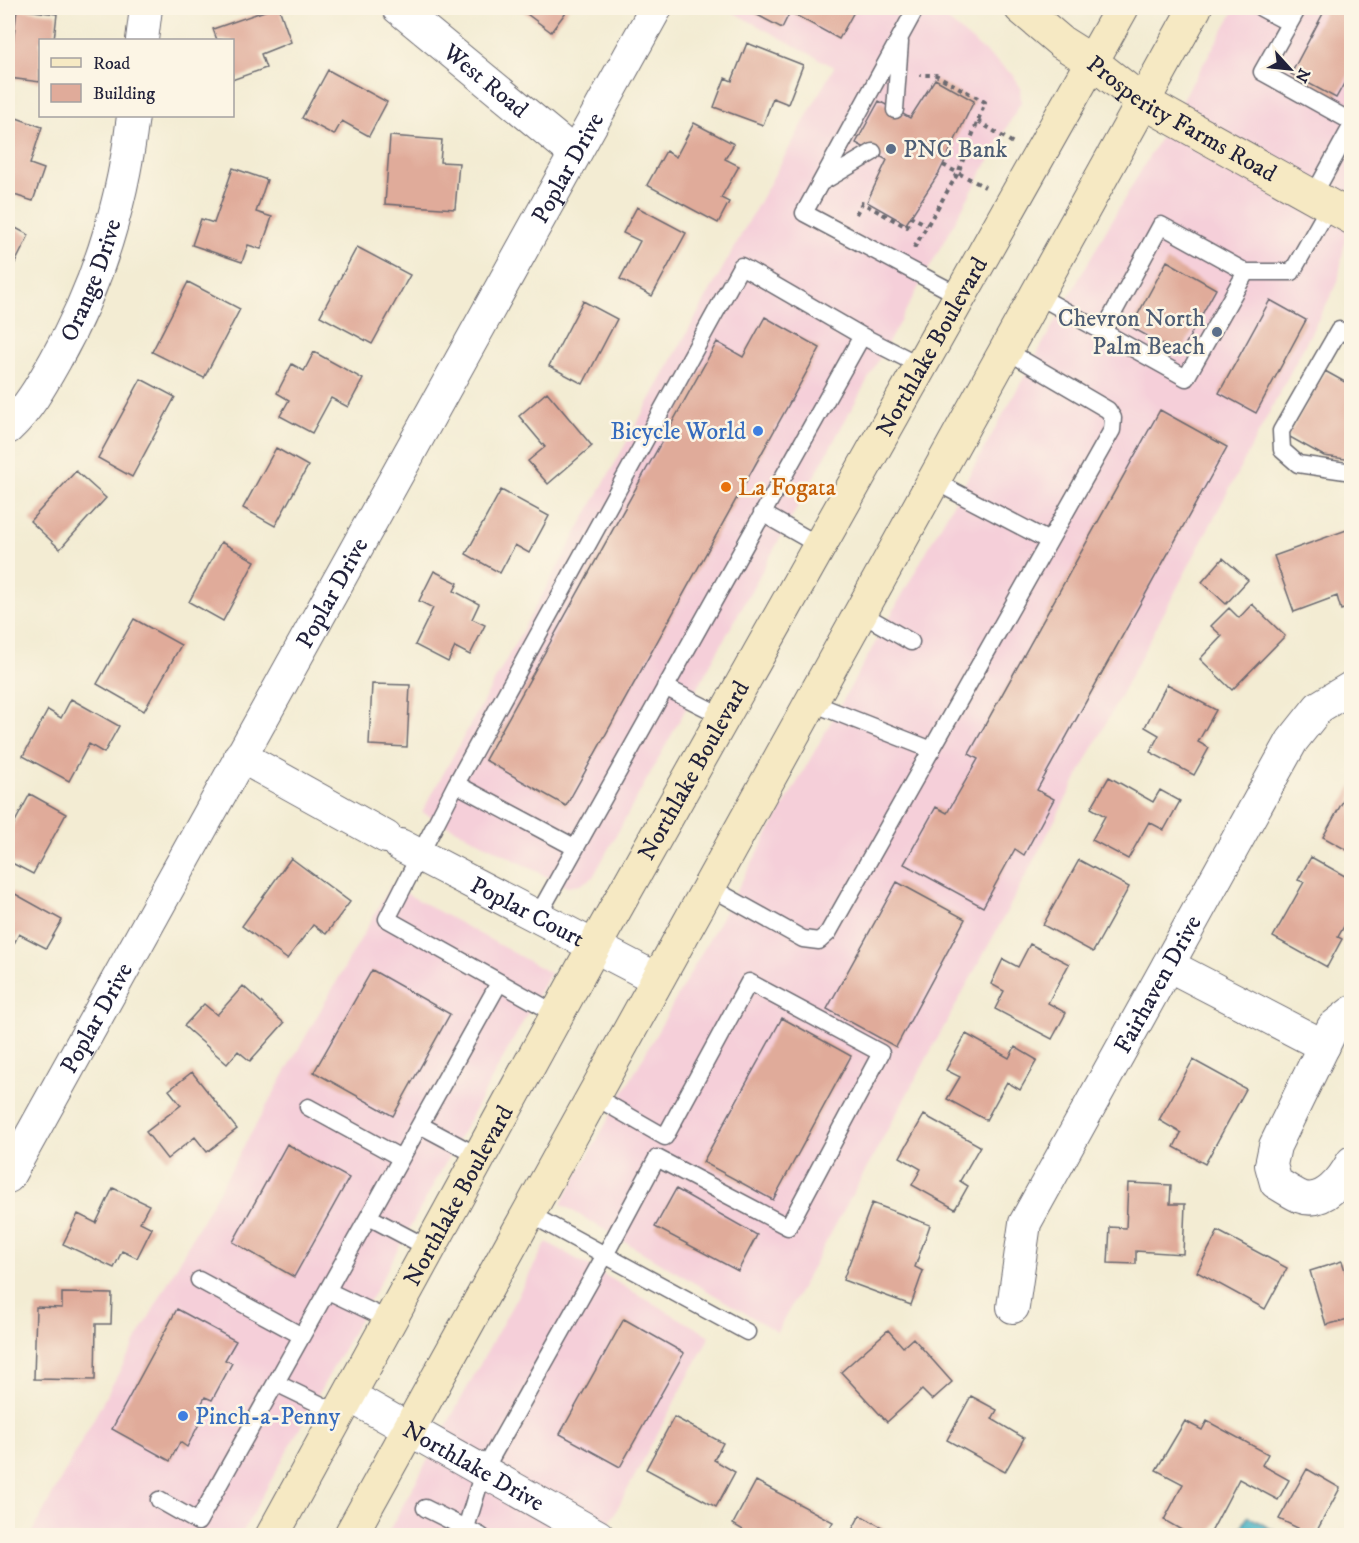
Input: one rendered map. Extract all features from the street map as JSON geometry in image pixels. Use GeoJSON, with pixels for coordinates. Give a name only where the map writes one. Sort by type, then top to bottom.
{"type":"FeatureCollection","features":[{"type":"Feature","properties":{"kind":"main road","name":"Prosperity Farms Road"},"geometry":{"type":"LineString","coordinates":[[1021,8],[1061,42],[1091,61],[1142,101],[1332,206]]}},
{"type":"Feature","properties":{"kind":"main road","name":"Northlake Boulevard"},"geometry":{"type":"LineString","coordinates":[[272,1536],[594,947],[1122,8]]}},
{"type":"Feature","properties":{"kind":"main road"},"geometry":{"type":"LineString","coordinates":[[350,1536],[1194,8]]}},
{"type":"Feature","properties":{"kind":"street"},"geometry":{"type":"LineString","coordinates":[[142,39],[146,8]]}},
{"type":"Feature","properties":{"kind":"street","name":"West Road"},"geometry":{"type":"LineString","coordinates":[[398,8],[574,153]]}},
{"type":"Feature","properties":{"kind":"street","name":"Poplar Drive"},"geometry":{"type":"LineString","coordinates":[[8,1177],[656,8]]}},
{"type":"Feature","properties":{"kind":"street","name":"Orange Drive"},"geometry":{"type":"LineString","coordinates":[[8,428],[37,394],[85,302],[116,214],[127,164],[133,117]]}},
{"type":"Feature","properties":{"kind":"street","name":"Fairhaven Drive"},"geometry":{"type":"LineString","coordinates":[[1013,1307],[1025,1223],[1292,741],[1319,707],[1352,687]]}},
{"type":"Feature","properties":{"kind":"street","name":"Poplar Court"},"geometry":{"type":"LineString","coordinates":[[240,756],[402,845],[657,979]]}},
{"type":"Feature","properties":{"kind":"street"},"geometry":{"type":"LineString","coordinates":[[1168,965],[1324,1046]]}},
{"type":"Feature","properties":{"kind":"street"},"geometry":{"type":"LineString","coordinates":[[1352,1012],[1334,1027],[1275,1146],[1271,1165],[1276,1183],[1303,1198],[1326,1194],[1343,1178],[1352,1162]]}},
{"type":"Feature","properties":{"kind":"street","name":"Northlake Drive"},"geometry":{"type":"LineString","coordinates":[[345,1405],[408,1430],[581,1531]]}},
{"type":"Feature","properties":{"kind":"lane"},"geometry":{"type":"LineString","coordinates":[[916,8],[804,213],[904,264],[960,296]]}},
{"type":"Feature","properties":{"kind":"lane"},"geometry":{"type":"LineString","coordinates":[[1261,8],[1289,23]]}},
{"type":"Feature","properties":{"kind":"lane"},"geometry":{"type":"LineString","coordinates":[[1103,332],[1161,225],[1245,272],[1292,272],[1332,206],[1352,123],[1262,72],[1298,8]]}},
{"type":"Feature","properties":{"kind":"lane"},"geometry":{"type":"LineString","coordinates":[[895,110],[901,35]]}},
{"type":"Feature","properties":{"kind":"lane"},"geometry":{"type":"LineString","coordinates":[[821,182],[873,152]]}},
{"type":"Feature","properties":{"kind":"lane"},"geometry":{"type":"LineString","coordinates":[[558,1014],[387,919],[402,845],[456,784],[741,266],[862,336],[921,366]]}},
{"type":"Feature","properties":{"kind":"lane"},"geometry":{"type":"LineString","coordinates":[[1035,294],[1186,378],[1245,272]]}},
{"type":"Feature","properties":{"kind":"lane"},"geometry":{"type":"LineString","coordinates":[[1352,336],[1339,330],[1281,431],[1282,450],[1298,464],[1352,472]]}},
{"type":"Feature","properties":{"kind":"lane"},"geometry":{"type":"LineString","coordinates":[[537,917],[862,336]]}},
{"type":"Feature","properties":{"kind":"lane"},"geometry":{"type":"LineString","coordinates":[[708,886],[803,939],[819,941],[828,933],[1112,430],[1113,418],[1108,410],[1004,349]]}},
{"type":"Feature","properties":{"kind":"lane"},"geometry":{"type":"LineString","coordinates":[[932,480],[1049,540]]}},
{"type":"Feature","properties":{"kind":"lane"},"geometry":{"type":"LineString","coordinates":[[762,513],[820,546]]}},
{"type":"Feature","properties":{"kind":"lane"},"geometry":{"type":"LineString","coordinates":[[859,612],[911,642]]}},
{"type":"Feature","properties":{"kind":"lane"},"geometry":{"type":"LineString","coordinates":[[665,687],[724,717]]}},
{"type":"Feature","properties":{"kind":"lane"},"geometry":{"type":"LineString","coordinates":[[810,702],[932,750]]}},
{"type":"Feature","properties":{"kind":"lane"},"geometry":{"type":"LineString","coordinates":[[456,784],[574,848]]}},
{"type":"Feature","properties":{"kind":"lane"},"geometry":{"type":"LineString","coordinates":[[425,1508],[474,1532],[483,1472],[605,1255],[657,1158],[665,1137],[749,982],[881,1053],[788,1227],[657,1158]]}},
{"type":"Feature","properties":{"kind":"lane"},"geometry":{"type":"LineString","coordinates":[[159,1500],[198,1522],[499,983]]}},
{"type":"Feature","properties":{"kind":"lane"},"geometry":{"type":"LineString","coordinates":[[592,1095],[665,1137]]}},
{"type":"Feature","properties":{"kind":"lane"},"geometry":{"type":"LineString","coordinates":[[308,1107],[401,1158]]}},
{"type":"Feature","properties":{"kind":"lane"},"geometry":{"type":"LineString","coordinates":[[420,1125],[480,1157]]}},
{"type":"Feature","properties":{"kind":"lane"},"geometry":{"type":"LineString","coordinates":[[528,1213],[747,1332]]}},
{"type":"Feature","properties":{"kind":"lane"},"geometry":{"type":"LineString","coordinates":[[369,1217],[430,1250]]}},
{"type":"Feature","properties":{"kind":"lane"},"geometry":{"type":"LineString","coordinates":[[199,1280],[302,1336]]}},
{"type":"Feature","properties":{"kind":"lane"},"geometry":{"type":"LineString","coordinates":[[327,1291],[391,1321]]}},
{"type":"Feature","properties":{"kind":"lane"},"geometry":{"type":"LineString","coordinates":[[276,1383],[345,1405]]}},
{"type":"Feature","properties":{"kind":"path"},"geometry":{"type":"LineString","coordinates":[[898,76],[936,75],[986,102],[958,173],[904,264]]}},
{"type":"Feature","properties":{"kind":"path"},"geometry":{"type":"LineString","coordinates":[[978,121],[1013,143]]}},
{"type":"Feature","properties":{"kind":"path"},"geometry":{"type":"LineString","coordinates":[[943,165],[985,187]]}},
{"type":"Feature","properties":{"kind":"path"},"geometry":{"type":"LineString","coordinates":[[845,234],[862,203],[907,227],[912,217],[927,225]]}},
{"type":"Feature","properties":{"kind":"shaded area"},"geometry":{"type":"Polygon","coordinates":[[[725,8],[933,8],[1014,76],[1020,87],[1021,102],[593,877],[580,885],[567,887],[422,812],[834,67],[725,8]]]}},
{"type":"Feature","properties":{"kind":"shaded area"},"geometry":{"type":"Polygon","coordinates":[[[1236,8],[1351,8],[1351,203],[1338,282],[1004,917],[777,1332],[561,1204],[1112,220],[1236,8]]]}},
{"type":"Feature","properties":{"kind":"shaded area"},"geometry":{"type":"Polygon","coordinates":[[[391,885],[550,973],[241,1535],[30,1536],[191,1240],[391,885]]]}},
{"type":"Feature","properties":{"kind":"shaded area"},"geometry":{"type":"Polygon","coordinates":[[[547,1242],[710,1336],[603,1535],[386,1536],[547,1242]]]}},
{"type":"Feature","properties":{"kind":"water"},"geometry":{"type":"Polygon","coordinates":[[[1248,1516],[1282,1535],[1238,1533],[1248,1516]]]}},
{"type":"Feature","properties":{"kind":"building"},"geometry":{"type":"Polygon","coordinates":[[[273,8],[279,8],[291,42],[261,54],[266,68],[234,79],[234,39],[217,39],[213,29],[273,8]]]}},
{"type":"Feature","properties":{"kind":"building"},"geometry":{"type":"Polygon","coordinates":[[[519,8],[569,8],[551,32],[519,8]]]}},
{"type":"Feature","properties":{"kind":"building"},"geometry":{"type":"Polygon","coordinates":[[[744,8],[856,8],[839,39],[790,12],[782,28],[744,8]]]}},
{"type":"Feature","properties":{"kind":"building"},"geometry":{"type":"Polygon","coordinates":[[[1326,8],[1352,8],[1352,69],[1336,98],[1291,74],[1326,8]]]}},
{"type":"Feature","properties":{"kind":"building"},"geometry":{"type":"Polygon","coordinates":[[[17,9],[57,14],[54,39],[39,39],[39,82],[9,78],[17,9]]]}},
{"type":"Feature","properties":{"kind":"building"},"geometry":{"type":"Polygon","coordinates":[[[747,43],[803,65],[788,104],[773,98],[763,125],[714,107],[725,78],[732,81],[747,43]]]}},
{"type":"Feature","properties":{"kind":"building"},"geometry":{"type":"Polygon","coordinates":[[[328,70],[387,102],[369,136],[342,121],[334,135],[302,118],[328,70]]]}},
{"type":"Feature","properties":{"kind":"building"},"geometry":{"type":"Polygon","coordinates":[[[935,79],[974,101],[939,173],[906,224],[867,202],[887,160],[856,143],[879,101],[910,118],[935,79]]]}},
{"type":"Feature","properties":{"kind":"building"},"geometry":{"type":"Polygon","coordinates":[[[8,115],[42,127],[30,164],[44,169],[33,201],[11,194],[13,187],[8,185],[8,115]]]}},
{"type":"Feature","properties":{"kind":"building"},"geometry":{"type":"Polygon","coordinates":[[[694,123],[734,144],[725,159],[739,166],[721,198],[729,202],[718,223],[647,185],[666,151],[676,157],[694,123]]]}},
{"type":"Feature","properties":{"kind":"building"},"geometry":{"type":"Polygon","coordinates":[[[390,136],[442,140],[440,162],[459,163],[455,209],[385,204],[390,136]]]}},
{"type":"Feature","properties":{"kind":"building"},"geometry":{"type":"Polygon","coordinates":[[[233,168],[267,180],[256,212],[272,217],[261,249],[248,245],[242,262],[192,245],[201,219],[214,223],[233,168]]]}},
{"type":"Feature","properties":{"kind":"building"},"geometry":{"type":"Polygon","coordinates":[[[637,207],[686,233],[652,296],[620,279],[640,241],[623,233],[637,207]]]}},
{"type":"Feature","properties":{"kind":"building"},"geometry":{"type":"Polygon","coordinates":[[[8,224],[29,235],[8,277],[8,224]]]}},
{"type":"Feature","properties":{"kind":"building"},"geometry":{"type":"Polygon","coordinates":[[[357,247],[410,275],[372,344],[320,316],[357,247]]]}},
{"type":"Feature","properties":{"kind":"building"},"geometry":{"type":"Polygon","coordinates":[[[1167,261],[1216,289],[1180,354],[1131,327],[1167,261]]]}},
{"type":"Feature","properties":{"kind":"building"},"geometry":{"type":"Polygon","coordinates":[[[188,282],[240,309],[204,378],[152,352],[188,282]]]}},
{"type":"Feature","properties":{"kind":"building"},"geometry":{"type":"Polygon","coordinates":[[[1270,300],[1306,320],[1256,413],[1219,393],[1270,300]]]}},
{"type":"Feature","properties":{"kind":"building"},"geometry":{"type":"Polygon","coordinates":[[[583,301],[617,319],[583,384],[549,366],[583,301]]]}},
{"type":"Feature","properties":{"kind":"building"},"geometry":{"type":"Polygon","coordinates":[[[765,317],[820,348],[566,806],[485,760],[717,342],[743,357],[765,317]]]}},
{"type":"Feature","properties":{"kind":"building"},"geometry":{"type":"Polygon","coordinates":[[[314,352],[363,379],[348,407],[331,398],[312,433],[280,416],[289,400],[277,393],[292,364],[304,371],[314,352]]]}},
{"type":"Feature","properties":{"kind":"building"},"geometry":{"type":"Polygon","coordinates":[[[1325,371],[1352,386],[1352,460],[1324,456],[1288,436],[1325,371]]]}},
{"type":"Feature","properties":{"kind":"building"},"geometry":{"type":"Polygon","coordinates":[[[141,379],[175,397],[132,477],[98,458],[141,379]]]}},
{"type":"Feature","properties":{"kind":"building"},"geometry":{"type":"Polygon","coordinates":[[[547,392],[592,446],[548,484],[528,461],[545,447],[519,416],[547,392]]]}},
{"type":"Feature","properties":{"kind":"building"},"geometry":{"type":"Polygon","coordinates":[[[1160,410],[1227,447],[1037,790],[1054,799],[1024,855],[1015,849],[983,907],[904,864],[936,807],[947,813],[978,759],[969,754],[1160,410]]]}},
{"type":"Feature","properties":{"kind":"building"},"geometry":{"type":"Polygon","coordinates":[[[276,448],[308,466],[275,526],[243,508],[276,448]]]}},
{"type":"Feature","properties":{"kind":"building"},"geometry":{"type":"Polygon","coordinates":[[[76,471],[106,498],[60,549],[30,521],[76,471]]]}},
{"type":"Feature","properties":{"kind":"building"},"geometry":{"type":"Polygon","coordinates":[[[501,490],[549,516],[529,553],[515,545],[500,573],[466,554],[501,490]]]}},
{"type":"Feature","properties":{"kind":"building"},"geometry":{"type":"Polygon","coordinates":[[[1352,528],[1352,606],[1341,610],[1337,596],[1294,612],[1274,556],[1352,528]]]}},
{"type":"Feature","properties":{"kind":"building"},"geometry":{"type":"Polygon","coordinates":[[[221,542],[255,561],[223,621],[189,602],[221,542]]]}},
{"type":"Feature","properties":{"kind":"building"},"geometry":{"type":"Polygon","coordinates":[[[1223,558],[1248,580],[1226,604],[1202,582],[1223,558]]]}},
{"type":"Feature","properties":{"kind":"building"},"geometry":{"type":"Polygon","coordinates":[[[434,571],[458,583],[454,591],[479,604],[472,619],[485,625],[470,655],[455,647],[448,662],[415,645],[433,608],[419,601],[434,571]]]}},
{"type":"Feature","properties":{"kind":"building"},"geometry":{"type":"Polygon","coordinates":[[[1252,604],[1285,636],[1232,690],[1200,659],[1222,636],[1211,626],[1229,608],[1239,618],[1252,604]]]}},
{"type":"Feature","properties":{"kind":"building"},"geometry":{"type":"Polygon","coordinates":[[[134,619],[181,645],[144,711],[97,684],[134,619]]]}},
{"type":"Feature","properties":{"kind":"building"},"geometry":{"type":"Polygon","coordinates":[[[372,684],[410,685],[407,747],[369,745],[372,684]]]}},
{"type":"Feature","properties":{"kind":"building"},"geometry":{"type":"Polygon","coordinates":[[[1167,684],[1216,710],[1198,742],[1209,748],[1194,775],[1150,752],[1159,735],[1145,727],[1167,684]]]}},
{"type":"Feature","properties":{"kind":"building"},"geometry":{"type":"Polygon","coordinates":[[[71,699],[119,726],[104,753],[89,744],[69,781],[23,756],[48,710],[61,718],[71,699]]]}},
{"type":"Feature","properties":{"kind":"building"},"geometry":{"type":"Polygon","coordinates":[[[1109,777],[1153,802],[1160,790],[1180,801],[1164,830],[1149,822],[1128,859],[1092,840],[1105,816],[1091,808],[1109,777]]]}},
{"type":"Feature","properties":{"kind":"building"},"geometry":{"type":"Polygon","coordinates":[[[1352,785],[1352,853],[1323,837],[1352,785]]]}},
{"type":"Feature","properties":{"kind":"building"},"geometry":{"type":"Polygon","coordinates":[[[30,794],[66,814],[33,874],[8,861],[8,830],[10,831],[30,794]]]}},
{"type":"Feature","properties":{"kind":"building"},"geometry":{"type":"Polygon","coordinates":[[[1311,857],[1352,880],[1352,912],[1338,937],[1342,939],[1327,967],[1273,937],[1304,882],[1298,880],[1311,857]]]}},
{"type":"Feature","properties":{"kind":"building"},"geometry":{"type":"Polygon","coordinates":[[[291,858],[350,902],[326,934],[313,925],[287,959],[242,926],[291,858]]]}},
{"type":"Feature","properties":{"kind":"building"},"geometry":{"type":"Polygon","coordinates":[[[1079,860],[1129,887],[1093,952],[1043,925],[1079,860]]]}},
{"type":"Feature","properties":{"kind":"building"},"geometry":{"type":"Polygon","coordinates":[[[897,882],[965,919],[896,1047],[827,1009],[897,882]]]}},
{"type":"Feature","properties":{"kind":"building"},"geometry":{"type":"Polygon","coordinates":[[[8,890],[62,920],[46,948],[19,934],[8,955],[8,890]]]}},
{"type":"Feature","properties":{"kind":"building"},"geometry":{"type":"Polygon","coordinates":[[[1030,944],[1069,964],[1048,1003],[1066,1013],[1052,1039],[995,1009],[1004,991],[991,984],[1003,959],[1018,967],[1030,944]]]}},
{"type":"Feature","properties":{"kind":"building"},"geometry":{"type":"Polygon","coordinates":[[[372,970],[450,1014],[393,1116],[314,1072],[372,970]]]}},
{"type":"Feature","properties":{"kind":"building"},"geometry":{"type":"Polygon","coordinates":[[[243,986],[284,1023],[250,1061],[238,1051],[227,1064],[184,1026],[204,1004],[217,1015],[243,986]]]}},
{"type":"Feature","properties":{"kind":"building"},"geometry":{"type":"Polygon","coordinates":[[[782,1018],[851,1056],[773,1200],[703,1162],[782,1018]]]}},
{"type":"Feature","properties":{"kind":"building"},"geometry":{"type":"Polygon","coordinates":[[[966,1034],[1009,1058],[1015,1047],[1037,1060],[1020,1090],[1007,1082],[986,1120],[947,1099],[960,1077],[946,1070],[966,1034]]]}},
{"type":"Feature","properties":{"kind":"building"},"geometry":{"type":"Polygon","coordinates":[[[1193,1060],[1246,1089],[1205,1164],[1174,1147],[1181,1133],[1159,1120],[1193,1060]]]}},
{"type":"Feature","properties":{"kind":"building"},"geometry":{"type":"Polygon","coordinates":[[[192,1072],[237,1129],[207,1152],[195,1137],[167,1159],[146,1132],[181,1105],[169,1090],[192,1072]]]}},
{"type":"Feature","properties":{"kind":"building"},"geometry":{"type":"Polygon","coordinates":[[[924,1115],[980,1146],[960,1181],[968,1186],[955,1209],[912,1185],[921,1169],[900,1157],[924,1115]]]}},
{"type":"Feature","properties":{"kind":"building"},"geometry":{"type":"Polygon","coordinates":[[[287,1144],[349,1178],[294,1277],[233,1242],[287,1144]]]}},
{"type":"Feature","properties":{"kind":"building"},"geometry":{"type":"Polygon","coordinates":[[[1128,1183],[1171,1185],[1170,1204],[1185,1204],[1183,1254],[1136,1251],[1136,1264],[1108,1263],[1110,1227],[1126,1228],[1128,1183]]]}},
{"type":"Feature","properties":{"kind":"building"},"geometry":{"type":"Polygon","coordinates":[[[113,1188],[149,1205],[140,1222],[152,1228],[137,1258],[122,1251],[114,1268],[63,1244],[78,1214],[96,1223],[113,1188]]]}},
{"type":"Feature","properties":{"kind":"building"},"geometry":{"type":"Polygon","coordinates":[[[676,1189],[757,1235],[738,1271],[655,1227],[676,1189]]]}},
{"type":"Feature","properties":{"kind":"building"},"geometry":{"type":"Polygon","coordinates":[[[872,1203],[930,1225],[915,1267],[923,1271],[911,1305],[843,1280],[872,1203]]]}},
{"type":"Feature","properties":{"kind":"building"},"geometry":{"type":"Polygon","coordinates":[[[1218,1231],[1287,1268],[1265,1309],[1197,1272],[1218,1231]]]}},
{"type":"Feature","properties":{"kind":"building"},"geometry":{"type":"Polygon","coordinates":[[[1342,1261],[1346,1274],[1352,1273],[1352,1318],[1326,1325],[1310,1271],[1342,1261]]]}},
{"type":"Feature","properties":{"kind":"building"},"geometry":{"type":"Polygon","coordinates":[[[62,1293],[112,1294],[111,1324],[96,1324],[95,1380],[34,1379],[36,1307],[62,1308],[62,1293]]]}},
{"type":"Feature","properties":{"kind":"building"},"geometry":{"type":"Polygon","coordinates":[[[177,1309],[236,1341],[225,1360],[232,1363],[212,1400],[205,1397],[201,1405],[207,1409],[187,1447],[180,1442],[170,1461],[112,1429],[177,1309]]]}},
{"type":"Feature","properties":{"kind":"building"},"geometry":{"type":"Polygon","coordinates":[[[624,1319],[684,1353],[620,1467],[560,1434],[624,1319]]]}},
{"type":"Feature","properties":{"kind":"building"},"geometry":{"type":"Polygon","coordinates":[[[888,1330],[903,1347],[913,1338],[952,1382],[932,1400],[922,1390],[887,1422],[841,1372],[888,1330]]]}},
{"type":"Feature","properties":{"kind":"building"},"geometry":{"type":"Polygon","coordinates":[[[971,1396],[997,1410],[992,1419],[1024,1438],[1005,1472],[947,1440],[971,1396]]]}},
{"type":"Feature","properties":{"kind":"building"},"geometry":{"type":"Polygon","coordinates":[[[674,1417],[723,1443],[714,1460],[735,1472],[716,1507],[646,1469],[674,1417]]]}},
{"type":"Feature","properties":{"kind":"building"},"geometry":{"type":"Polygon","coordinates":[[[1185,1421],[1202,1430],[1207,1421],[1268,1454],[1262,1465],[1289,1480],[1278,1500],[1239,1479],[1209,1536],[1192,1536],[1164,1520],[1183,1484],[1156,1470],[1185,1421]]]}},
{"type":"Feature","properties":{"kind":"building"},"geometry":{"type":"Polygon","coordinates":[[[1307,1469],[1340,1488],[1314,1536],[1279,1519],[1307,1469]]]}},
{"type":"Feature","properties":{"kind":"building"},"geometry":{"type":"Polygon","coordinates":[[[756,1481],[833,1522],[825,1536],[753,1536],[733,1524],[756,1481]]]}},
{"type":"Feature","properties":{"kind":"building"},"geometry":{"type":"Polygon","coordinates":[[[860,1515],[898,1536],[849,1536],[860,1515]]]}},
{"type":"Feature","properties":{"kind":"place","name":"PNC Bank"},"geometry":{"type":"Point","coordinates":[891,149]}},
{"type":"Feature","properties":{"kind":"place","name":"Chevron North Palm Beach"},"geometry":{"type":"Point","coordinates":[1217,332]}},
{"type":"Feature","properties":{"kind":"place","name":"Bicycle World"},"geometry":{"type":"Point","coordinates":[758,431]}},
{"type":"Feature","properties":{"kind":"place","name":"La Fogata"},"geometry":{"type":"Point","coordinates":[726,487]}},
{"type":"Feature","properties":{"kind":"place","name":"Pinch-a-Penny"},"geometry":{"type":"Point","coordinates":[183,1416]}}]}
